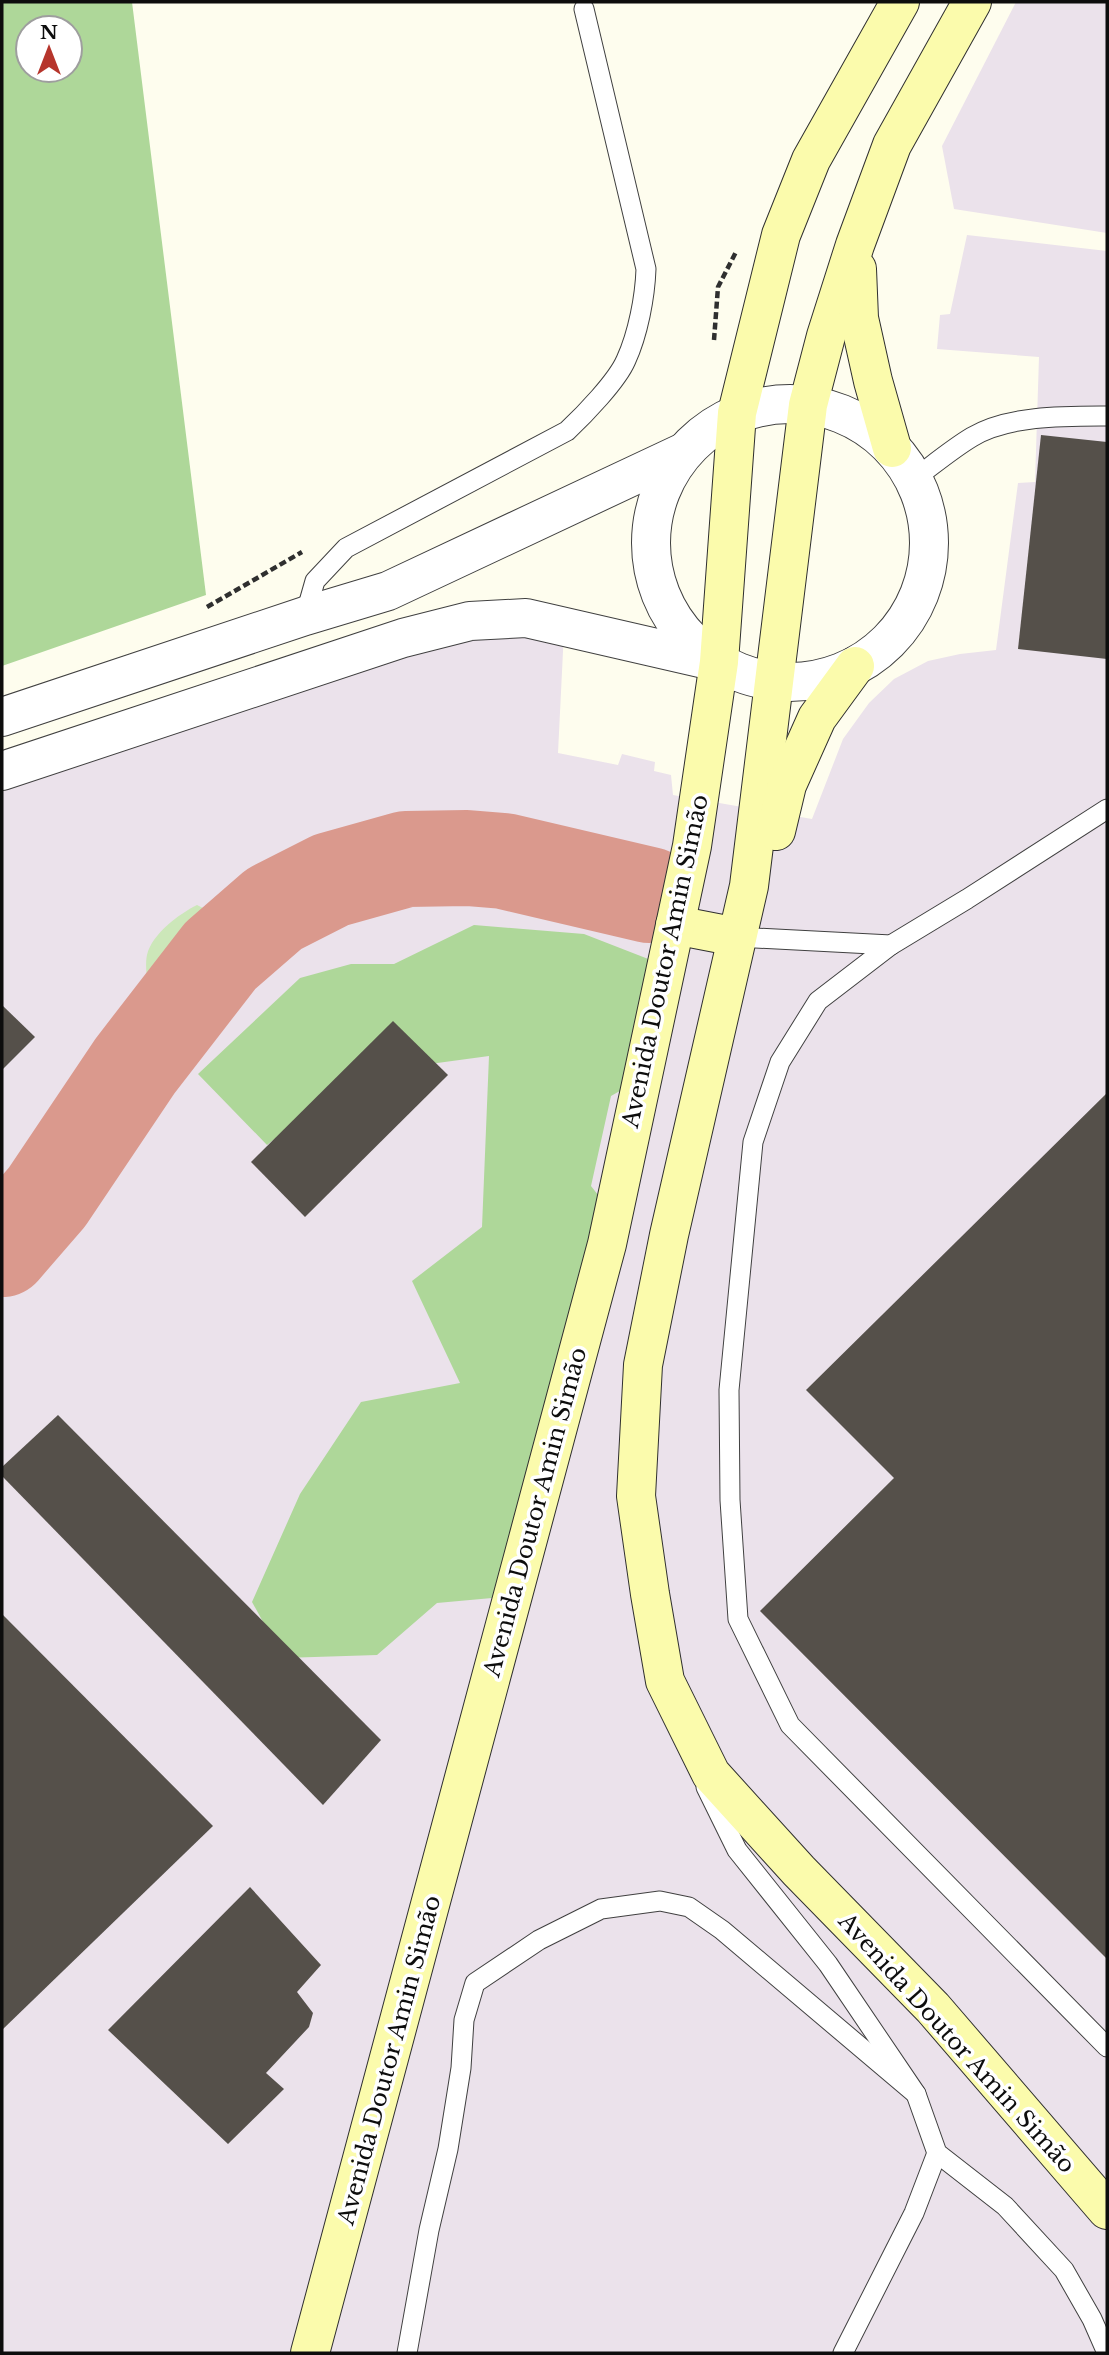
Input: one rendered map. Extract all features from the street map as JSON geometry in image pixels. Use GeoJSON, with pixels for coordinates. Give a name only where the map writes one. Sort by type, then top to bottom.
{"type":"FeatureCollection","features":[{"type":"Feature","properties":{"kind":"street","name":"Avenida Doutor Amin Simão"},"geometry":{"type":"LineString","coordinates":[[310,2353],[607,1244],[692,846],[719,662],[737,414],[781,235],[811,160],[900,2]]}},
{"type":"Feature","properties":{"kind":"street","name":"Avenida Doutor Amin Simão"},"geometry":{"type":"LineString","coordinates":[[972,2],[892,145],[855,245],[826,336],[808,405],[749,886],[669,1235],[643,1365],[636,1496],[665,1681],[711,1774],[790,1862],[933,2008],[1107,2210]]}},
{"type":"Feature","properties":{"kind":"street"},"geometry":{"type":"LineString","coordinates":[[855,245],[859,318],[892,448]]}},
{"type":"Feature","properties":{"kind":"street"},"geometry":{"type":"LineString","coordinates":[[772,405],[808,405],[839,412],[868,427],[892,448],[914,479],[927,514],[930,551],[922,588],[905,622],[881,650],[855,666],[831,676],[812,680],[774,681],[746,675],[719,662],[687,638],[664,604],[652,566],[651,525],[662,486],[684,452],[708,430],[737,414],[772,405]]}},
{"type":"Feature","properties":{"kind":"street"},"geometry":{"type":"LineString","coordinates":[[2,717],[304,616],[388,591],[684,452]]}},
{"type":"Feature","properties":{"kind":"street"},"geometry":{"type":"LineString","coordinates":[[2,771],[403,638],[470,621],[526,618],[719,662]]}},
{"type":"Feature","properties":{"kind":"street"},"geometry":{"type":"LineString","coordinates":[[749,886],[774,841],[787,785],[817,718],[855,666]]}},
{"type":"Feature","properties":{"kind":"street"},"geometry":{"type":"LineString","coordinates":[[675,925],[737,937]]}},
{"type":"Feature","properties":{"kind":"lane"},"geometry":{"type":"LineString","coordinates":[[304,616],[315,580],[346,548],[567,430],[588,412],[626,361],[645,295],[646,269],[584,9]]}},
{"type":"Feature","properties":{"kind":"lane"},"geometry":{"type":"LineString","coordinates":[[914,479],[974,435],[1016,421],[1107,416]]}},
{"type":"Feature","properties":{"kind":"lane"},"geometry":{"type":"LineString","coordinates":[[1107,808],[967,900],[891,945],[818,1001],[780,1062],[752,1142],[729,1390],[730,1500],[738,1619],[790,1725],[1107,2047]]}},
{"type":"Feature","properties":{"kind":"lane"},"geometry":{"type":"LineString","coordinates":[[737,937],[891,945]]}},
{"type":"Feature","properties":{"kind":"lane"},"geometry":{"type":"LineString","coordinates":[[706,1764],[704,1782],[737,1850],[828,1964],[916,2094],[937,2153],[1005,2206],[1064,2270],[1092,2319],[1107,2353]]}},
{"type":"Feature","properties":{"kind":"lane"},"geometry":{"type":"LineString","coordinates":[[407,2353],[461,2068],[464,2020],[475,1983],[539,1940],[601,1909],[660,1901],[690,1907],[722,1930],[916,2094]]}},
{"type":"Feature","properties":{"kind":"lane"},"geometry":{"type":"LineString","coordinates":[[844,2353],[914,2213],[937,2153]]}},
{"type":"Feature","properties":{"kind":"shaded area"},"geometry":{"type":"Polygon","coordinates":[[[1016,2],[1107,2],[1107,233],[954,209],[942,146],[1016,2]]]}},
{"type":"Feature","properties":{"kind":"shaded area"},"geometry":{"type":"Polygon","coordinates":[[[967,235],[1107,251],[1107,2353],[2,2353],[2,790],[345,671],[468,633],[564,631],[558,753],[618,765],[622,754],[655,762],[654,771],[671,775],[673,795],[812,819],[843,739],[869,703],[894,679],[928,661],[996,650],[1018,483],[1035,482],[1039,357],[937,349],[940,315],[950,314],[967,235]]]}},
{"type":"Feature","properties":{"kind":"green space"},"geometry":{"type":"Polygon","coordinates":[[[2,2],[132,2],[206,595],[2,666],[2,2]]]}},
{"type":"Feature","properties":{"kind":"green space"},"geometry":{"type":"Polygon","coordinates":[[[197,905],[203,908],[208,916],[206,925],[147,983],[146,958],[154,940],[175,919],[197,905]]]}},
{"type":"Feature","properties":{"kind":"green space"},"geometry":{"type":"Polygon","coordinates":[[[474,925],[584,934],[656,962],[632,1084],[611,1096],[591,1186],[602,1200],[492,1598],[437,1603],[377,1655],[283,1658],[252,1602],[300,1494],[361,1402],[460,1383],[412,1281],[482,1227],[489,1056],[356,1074],[267,1145],[198,1074],[300,978],[351,964],[394,964],[474,925]]]}},
{"type":"Feature","properties":{"kind":"building"},"geometry":{"type":"Polygon","coordinates":[[[1041,435],[1107,442],[1107,659],[1018,649],[1041,435]]]}},
{"type":"Feature","properties":{"kind":"building"},"geometry":{"type":"Polygon","coordinates":[[[2,1005],[35,1037],[2,1070],[2,1005]]]}},
{"type":"Feature","properties":{"kind":"building"},"geometry":{"type":"Polygon","coordinates":[[[393,1021],[448,1075],[305,1217],[251,1162],[393,1021]]]}},
{"type":"Feature","properties":{"kind":"building"},"geometry":{"type":"Polygon","coordinates":[[[1107,1093],[1107,1959],[760,1611],[894,1478],[806,1390],[1107,1093]]]}},
{"type":"Feature","properties":{"kind":"building"},"geometry":{"type":"Polygon","coordinates":[[[58,1415],[381,1740],[323,1805],[2,1476],[2,1467],[58,1415]]]}},
{"type":"Feature","properties":{"kind":"building"},"geometry":{"type":"Polygon","coordinates":[[[2,1614],[213,1826],[2,2030],[2,1614]]]}},
{"type":"Feature","properties":{"kind":"building"},"geometry":{"type":"Polygon","coordinates":[[[250,1887],[321,1965],[297,1992],[313,2013],[309,2027],[266,2073],[284,2089],[228,2144],[108,2030],[250,1887]]]}},
{"type":"Feature","properties":{"kind":"taxiway"},"geometry":{"type":"LineString","coordinates":[[2,1249],[47,1197],[135,1066],[220,956],[274,909],[331,880],[406,859],[467,858],[504,861],[649,895]]}}]}
